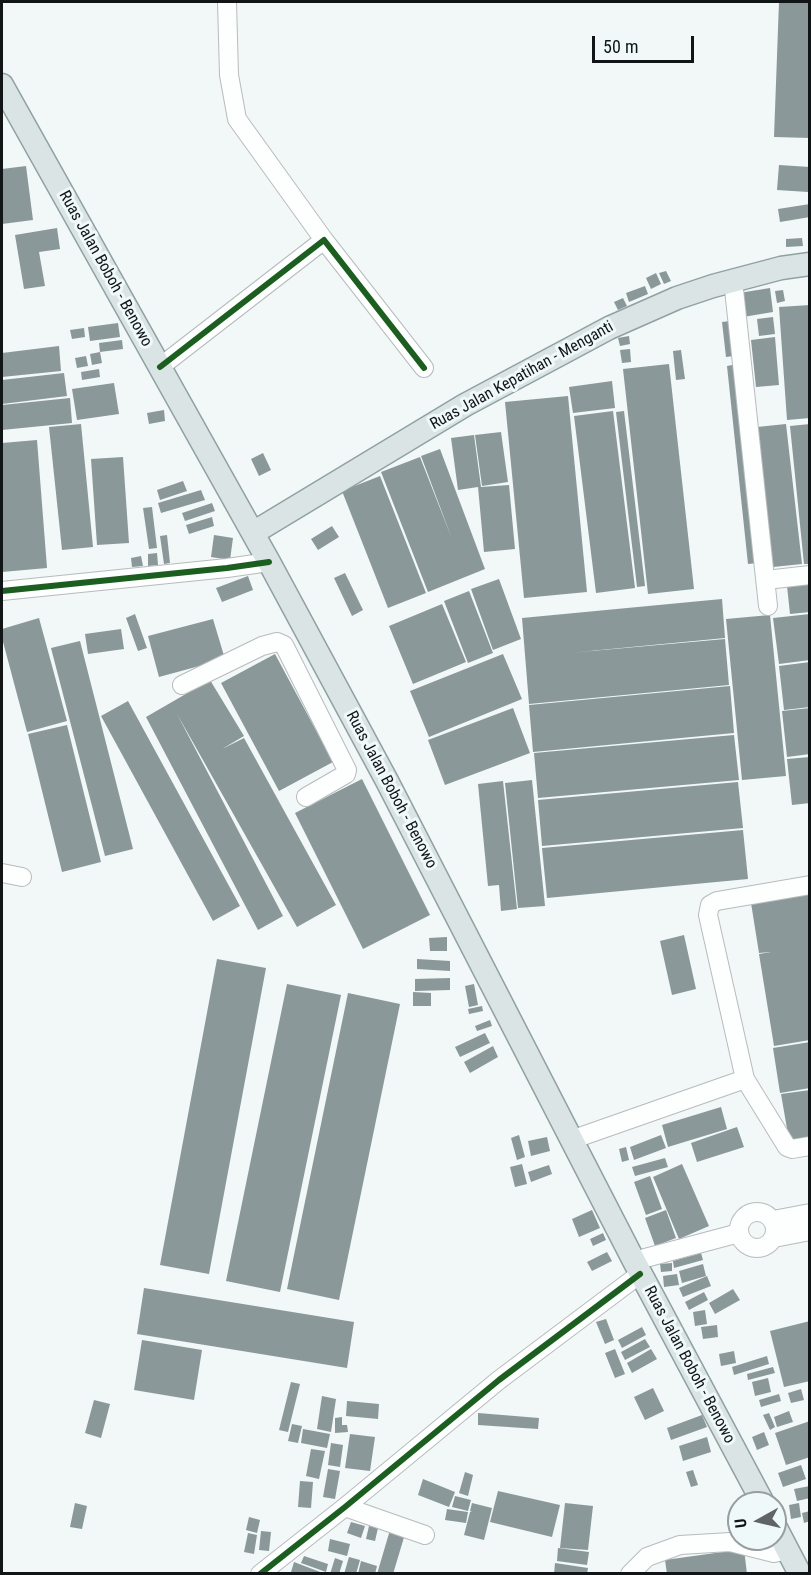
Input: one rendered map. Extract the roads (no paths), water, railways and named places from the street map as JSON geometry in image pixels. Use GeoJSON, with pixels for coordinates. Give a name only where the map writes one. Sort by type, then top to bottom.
{"type":"FeatureCollection","features":[{"type":"Feature","properties":{"kind":"main road","name":"Ruas Jalan Boboh - Benowo"},"geometry":{"type":"LineString","coordinates":[[5,100],[253,532],[435,874],[637,1268],[757,1491]]}},
{"type":"Feature","properties":{"kind":"main road","name":"Ruas Jalan Kepatihan - Menganti"},"geometry":{"type":"LineString","coordinates":[[253,532],[465,405],[609,328],[677,298],[733,280],[810,264]]}},
{"type":"Feature","properties":{"kind":"main road"},"geometry":{"type":"LineString","coordinates":[[788,1550],[800,1574]]}},
{"type":"Feature","properties":{"kind":"street"},"geometry":{"type":"LineString","coordinates":[[227,2],[228,75],[237,119],[324,240],[424,368]]}},
{"type":"Feature","properties":{"kind":"street"},"geometry":{"type":"LineString","coordinates":[[160,367],[324,240]]}},
{"type":"Feature","properties":{"kind":"street"},"geometry":{"type":"LineString","coordinates":[[733,280],[768,606]]}},
{"type":"Feature","properties":{"kind":"street"},"geometry":{"type":"LineString","coordinates":[[2,591],[269,562]]}},
{"type":"Feature","properties":{"kind":"street"},"geometry":{"type":"LineString","coordinates":[[766,580],[810,575]]}},
{"type":"Feature","properties":{"kind":"street"},"geometry":{"type":"LineString","coordinates":[[182,685],[262,646],[277,642],[284,645],[347,770],[346,774],[306,798]]}},
{"type":"Feature","properties":{"kind":"street"},"geometry":{"type":"LineString","coordinates":[[290,654],[312,642]]}},
{"type":"Feature","properties":{"kind":"street"},"geometry":{"type":"LineString","coordinates":[[2,873],[22,877]]}},
{"type":"Feature","properties":{"kind":"street"},"geometry":{"type":"LineString","coordinates":[[810,885],[717,901],[710,904],[708,915],[745,1079],[787,1147],[792,1149],[810,1146]]}},
{"type":"Feature","properties":{"kind":"street"},"geometry":{"type":"LineString","coordinates":[[571,1140],[745,1079]]}},
{"type":"Feature","properties":{"kind":"street"},"geometry":{"type":"LineString","coordinates":[[773,1229],[762,1212],[754,1212],[742,1219],[739,1233],[741,1240],[751,1248],[765,1247],[773,1229],[810,1213]]}},
{"type":"Feature","properties":{"kind":"street"},"geometry":{"type":"LineString","coordinates":[[773,1229],[810,1231]]}},
{"type":"Feature","properties":{"kind":"street"},"geometry":{"type":"LineString","coordinates":[[269,1572],[637,1268],[739,1233]]}},
{"type":"Feature","properties":{"kind":"street"},"geometry":{"type":"LineString","coordinates":[[345,1507],[425,1535]]}},
{"type":"Feature","properties":{"kind":"street"},"geometry":{"type":"LineString","coordinates":[[630,1574],[647,1557],[680,1545],[730,1542],[774,1553],[788,1550]]}}]}
